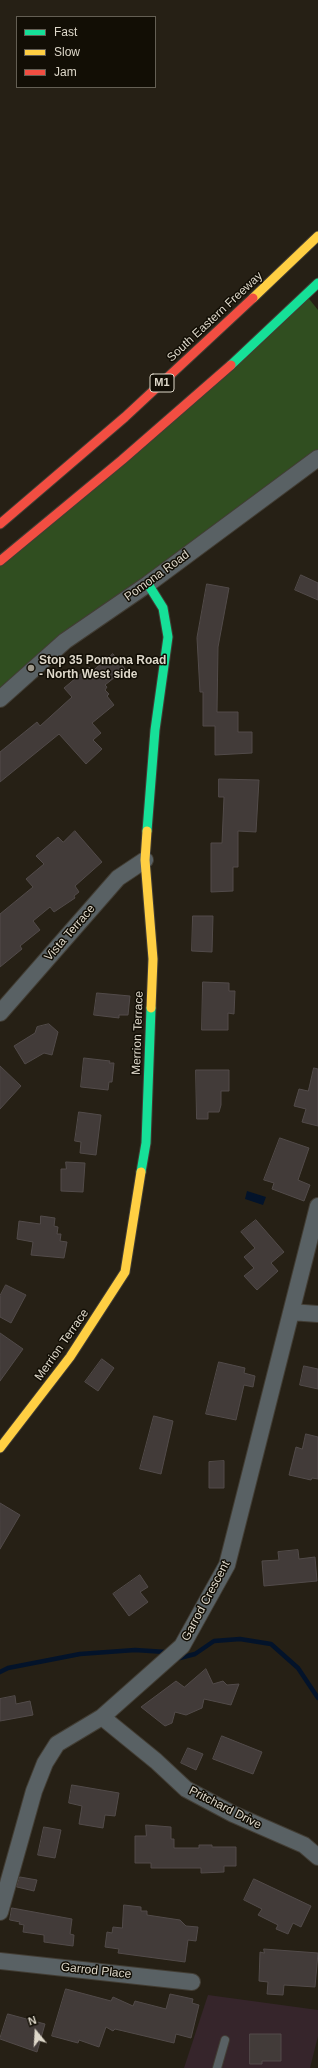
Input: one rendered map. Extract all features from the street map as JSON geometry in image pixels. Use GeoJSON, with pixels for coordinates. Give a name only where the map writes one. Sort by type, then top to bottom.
{"type":"FeatureCollection","features":[{"type":"Feature","properties":{"kind":"main road","name":"South Eastern Freeway"},"geometry":{"type":"LineString","coordinates":[[0,524],[131,411],[213,336],[318,236]]}},
{"type":"Feature","properties":{"kind":"main road","name":"M1"},"geometry":{"type":"LineString","coordinates":[[0,561],[124,459],[268,332],[318,283]]}},
{"type":"Feature","properties":{"kind":"main road","name":"Merrion Terrace"},"geometry":{"type":"LineString","coordinates":[[0,1448],[70,1358],[125,1272],[146,1144],[152,959],[145,860],[154,737],[168,637],[163,608],[148,584]]}},
{"type":"Feature","properties":{"kind":"street","name":"Pomona Road"},"geometry":{"type":"LineString","coordinates":[[0,699],[64,641],[148,584],[318,458]]}},
{"type":"Feature","properties":{"kind":"street","name":"Vista Terrace"},"geometry":{"type":"LineString","coordinates":[[0,1013],[118,878],[145,860]]}},
{"type":"Feature","properties":{"kind":"street","name":"Garrod Crescent"},"geometry":{"type":"LineString","coordinates":[[0,1912],[19,1839],[45,1763],[57,1744],[102,1717],[182,1646],[227,1565],[318,1206]]}},
{"type":"Feature","properties":{"kind":"street"},"geometry":{"type":"LineString","coordinates":[[291,1312],[318,1314]]}},
{"type":"Feature","properties":{"kind":"street","name":"Pritchard Drive"},"geometry":{"type":"LineString","coordinates":[[102,1717],[156,1761],[186,1789],[233,1814],[304,1845],[318,1857]]}},
{"type":"Feature","properties":{"kind":"street","name":"Garrod Place"},"geometry":{"type":"LineString","coordinates":[[0,1961],[192,1982]]}},
{"type":"Feature","properties":{"kind":"lane"},"geometry":{"type":"LineString","coordinates":[[217,2068],[225,2040]]}},
{"type":"Feature","properties":{"kind":"shaded area"},"geometry":{"type":"Polygon","coordinates":[[[208,1995],[318,2010],[318,2036],[310,2068],[184,2068],[208,1995]]]}},
{"type":"Feature","properties":{"kind":"green space"},"geometry":{"type":"Polygon","coordinates":[[[306,295],[318,310],[318,457],[0,699],[0,561],[306,295]]]}},
{"type":"Feature","properties":{"kind":"water"},"geometry":{"type":"Polygon","coordinates":[[[247,1191],[266,1197],[263,1205],[245,1199],[247,1191]]]}},
{"type":"Feature","properties":{"kind":"building"},"geometry":{"type":"Polygon","coordinates":[[[301,575],[318,583],[318,600],[295,590],[301,575]]]}},
{"type":"Feature","properties":{"kind":"building"},"geometry":{"type":"Polygon","coordinates":[[[207,584],[229,588],[218,647],[217,712],[238,712],[238,732],[252,732],[252,753],[215,755],[215,726],[203,726],[203,692],[200,692],[197,638],[207,584]]]}},
{"type":"Feature","properties":{"kind":"building"},"geometry":{"type":"Polygon","coordinates":[[[113,654],[125,669],[105,685],[107,687],[105,690],[109,694],[107,696],[114,705],[92,723],[101,733],[93,740],[102,749],[86,764],[59,734],[0,782],[0,752],[37,722],[40,726],[72,697],[64,688],[89,667],[92,671],[113,654]]]}},
{"type":"Feature","properties":{"kind":"building"},"geometry":{"type":"Polygon","coordinates":[[[219,779],[259,780],[256,832],[238,831],[238,867],[233,867],[233,891],[211,892],[211,843],[222,843],[224,797],[219,797],[219,779]]]}},
{"type":"Feature","properties":{"kind":"building"},"geometry":{"type":"Polygon","coordinates":[[[75,831],[102,862],[75,886],[79,892],[74,896],[75,898],[54,912],[50,907],[33,921],[40,930],[20,946],[22,949],[0,967],[0,914],[33,887],[26,879],[44,864],[36,856],[58,837],[63,842],[75,831]]]}},
{"type":"Feature","properties":{"kind":"building"},"geometry":{"type":"Polygon","coordinates":[[[193,916],[213,916],[212,952],[192,951],[193,916]]]}},
{"type":"Feature","properties":{"kind":"building"},"geometry":{"type":"Polygon","coordinates":[[[203,982],[229,983],[229,991],[235,991],[234,1014],[228,1013],[228,1030],[202,1030],[203,982]]]}},
{"type":"Feature","properties":{"kind":"building"},"geometry":{"type":"Polygon","coordinates":[[[97,993],[130,996],[128,1015],[119,1015],[119,1018],[94,1015],[97,993]]]}},
{"type":"Feature","properties":{"kind":"building"},"geometry":{"type":"Polygon","coordinates":[[[49,1024],[58,1032],[52,1055],[44,1053],[25,1064],[14,1046],[35,1033],[37,1027],[49,1024]]]}},
{"type":"Feature","properties":{"kind":"building"},"geometry":{"type":"Polygon","coordinates":[[[84,1058],[110,1061],[109,1063],[114,1063],[112,1082],[109,1082],[108,1090],[81,1087],[84,1058]]]}},
{"type":"Feature","properties":{"kind":"building"},"geometry":{"type":"Polygon","coordinates":[[[0,1066],[21,1086],[0,1109],[0,1066]]]}},
{"type":"Feature","properties":{"kind":"building"},"geometry":{"type":"Polygon","coordinates":[[[314,1068],[318,1069],[318,1126],[302,1122],[306,1109],[294,1106],[299,1089],[308,1091],[314,1068]]]}},
{"type":"Feature","properties":{"kind":"building"},"geometry":{"type":"Polygon","coordinates":[[[196,1070],[229,1070],[229,1091],[221,1091],[221,1105],[219,1112],[208,1112],[208,1119],[197,1119],[196,1070]]]}},
{"type":"Feature","properties":{"kind":"building"},"geometry":{"type":"Polygon","coordinates":[[[79,1112],[101,1115],[96,1155],[80,1153],[81,1142],[75,1141],[79,1112]]]}},
{"type":"Feature","properties":{"kind":"building"},"geometry":{"type":"Polygon","coordinates":[[[280,1138],[309,1148],[298,1180],[310,1185],[304,1201],[272,1189],[274,1183],[264,1180],[280,1138]]]}},
{"type":"Feature","properties":{"kind":"building"},"geometry":{"type":"Polygon","coordinates":[[[66,1162],[85,1163],[83,1192],[61,1191],[61,1169],[66,1169],[66,1162]]]}},
{"type":"Feature","properties":{"kind":"building"},"geometry":{"type":"Polygon","coordinates":[[[41,1216],[55,1218],[54,1226],[58,1227],[57,1234],[61,1234],[60,1241],[67,1242],[64,1258],[31,1255],[33,1242],[17,1239],[19,1221],[40,1224],[41,1216]]]}},
{"type":"Feature","properties":{"kind":"building"},"geometry":{"type":"Polygon","coordinates":[[[256,1220],[284,1252],[271,1263],[278,1271],[257,1290],[244,1276],[254,1268],[244,1257],[255,1248],[241,1232],[256,1220]]]}},
{"type":"Feature","properties":{"kind":"building"},"geometry":{"type":"Polygon","coordinates":[[[6,1285],[26,1295],[11,1323],[0,1317],[0,1296],[6,1285]]]}},
{"type":"Feature","properties":{"kind":"building"},"geometry":{"type":"Polygon","coordinates":[[[0,1333],[23,1349],[0,1381],[0,1333]]]}},
{"type":"Feature","properties":{"kind":"building"},"geometry":{"type":"Polygon","coordinates":[[[102,1359],[114,1368],[98,1391],[85,1382],[102,1359]]]}},
{"type":"Feature","properties":{"kind":"building"},"geometry":{"type":"Polygon","coordinates":[[[219,1362],[245,1368],[244,1373],[255,1376],[253,1387],[244,1385],[236,1420],[206,1414],[219,1362]]]}},
{"type":"Feature","properties":{"kind":"building"},"geometry":{"type":"Polygon","coordinates":[[[304,1366],[318,1369],[318,1389],[300,1385],[304,1366]]]}},
{"type":"Feature","properties":{"kind":"building"},"geometry":{"type":"Polygon","coordinates":[[[154,1416],[173,1421],[161,1474],[140,1469],[154,1416]]]}},
{"type":"Feature","properties":{"kind":"building"},"geometry":{"type":"Polygon","coordinates":[[[306,1434],[318,1437],[318,1479],[312,1478],[311,1480],[289,1475],[296,1447],[302,1449],[306,1434]]]}},
{"type":"Feature","properties":{"kind":"building"},"geometry":{"type":"Polygon","coordinates":[[[224,1461],[224,1488],[209,1488],[209,1462],[224,1461]]]}},
{"type":"Feature","properties":{"kind":"building"},"geometry":{"type":"Polygon","coordinates":[[[0,1503],[20,1515],[0,1549],[0,1503]]]}},
{"type":"Feature","properties":{"kind":"building"},"geometry":{"type":"Polygon","coordinates":[[[298,1550],[299,1559],[315,1557],[317,1581],[264,1586],[262,1561],[279,1560],[278,1552],[298,1550]]]}},
{"type":"Feature","properties":{"kind":"building"},"geometry":{"type":"Polygon","coordinates":[[[140,1575],[148,1587],[140,1592],[148,1602],[129,1616],[113,1594],[140,1575]]]}},
{"type":"Feature","properties":{"kind":"building"},"geometry":{"type":"Polygon","coordinates":[[[206,1669],[213,1684],[223,1681],[227,1685],[239,1684],[231,1705],[204,1699],[202,1708],[186,1715],[175,1712],[172,1723],[165,1726],[141,1707],[176,1681],[184,1687],[206,1669]]]}},
{"type":"Feature","properties":{"kind":"building"},"geometry":{"type":"Polygon","coordinates":[[[15,1696],[16,1704],[30,1701],[33,1715],[0,1721],[0,1699],[15,1696]]]}},
{"type":"Feature","properties":{"kind":"building"},"geometry":{"type":"Polygon","coordinates":[[[222,1736],[262,1752],[253,1774],[213,1759],[222,1736]]]}},
{"type":"Feature","properties":{"kind":"building"},"geometry":{"type":"Polygon","coordinates":[[[188,1748],[203,1754],[196,1770],[181,1763],[188,1748]]]}},
{"type":"Feature","properties":{"kind":"building"},"geometry":{"type":"Polygon","coordinates":[[[72,1785],[119,1793],[115,1816],[105,1815],[103,1828],[79,1824],[82,1806],[69,1803],[72,1785]]]}},
{"type":"Feature","properties":{"kind":"building"},"geometry":{"type":"Polygon","coordinates":[[[146,1825],[171,1827],[171,1839],[174,1839],[174,1848],[199,1848],[199,1845],[212,1845],[212,1847],[236,1847],[236,1866],[224,1866],[224,1872],[201,1873],[201,1868],[151,1868],[151,1863],[135,1863],[135,1836],[146,1836],[146,1825]]]}},
{"type":"Feature","properties":{"kind":"building"},"geometry":{"type":"Polygon","coordinates":[[[44,1827],[61,1830],[55,1858],[38,1855],[44,1827]]]}},
{"type":"Feature","properties":{"kind":"building"},"geometry":{"type":"Polygon","coordinates":[[[20,1877],[37,1880],[34,1891],[17,1887],[20,1877]]]}},
{"type":"Feature","properties":{"kind":"building"},"geometry":{"type":"Polygon","coordinates":[[[254,1879],[311,1906],[301,1927],[293,1923],[288,1934],[276,1929],[278,1925],[258,1915],[262,1909],[244,1900],[254,1879]]]}},
{"type":"Feature","properties":{"kind":"building"},"geometry":{"type":"Polygon","coordinates":[[[124,1905],[141,1907],[141,1911],[147,1911],[147,1915],[180,1920],[186,1926],[198,1927],[196,1941],[188,1940],[185,1962],[118,1953],[119,1949],[105,1947],[107,1932],[112,1933],[113,1927],[122,1928],[124,1905]]]}},
{"type":"Feature","properties":{"kind":"building"},"geometry":{"type":"Polygon","coordinates":[[[12,1908],[72,1919],[70,1934],[74,1935],[73,1946],[44,1942],[44,1935],[23,1932],[24,1925],[19,1924],[20,1922],[10,1920],[12,1908]]]}},
{"type":"Feature","properties":{"kind":"building"},"geometry":{"type":"Polygon","coordinates":[[[264,1949],[318,1953],[315,1987],[284,1985],[283,1995],[267,1994],[268,1982],[259,1981],[260,1952],[264,1953],[264,1949]]]}},
{"type":"Feature","properties":{"kind":"building"},"geometry":{"type":"Polygon","coordinates":[[[66,1989],[111,2001],[113,1997],[133,2006],[135,2001],[166,2009],[170,1994],[193,1999],[192,2003],[199,2005],[191,2038],[176,2034],[174,2043],[115,2029],[113,2031],[106,2027],[99,2047],[79,2040],[78,2043],[52,2036],[66,1989]]]}},
{"type":"Feature","properties":{"kind":"building"},"geometry":{"type":"Polygon","coordinates":[[[8,2014],[45,2024],[37,2052],[0,2039],[8,2014]]]}},
{"type":"Feature","properties":{"kind":"building"},"geometry":{"type":"Polygon","coordinates":[[[250,2034],[281,2034],[281,2061],[262,2061],[262,2064],[250,2064],[250,2034]]]}},
{"type":"Feature","properties":{"kind":"waterway"},"geometry":{"type":"LineString","coordinates":[[176,1659],[195,1654],[214,1641],[240,1639],[271,1644],[298,1668],[318,1698]]}},
{"type":"Feature","properties":{"kind":"waterway"},"geometry":{"type":"LineString","coordinates":[[0,1672],[8,1668],[80,1654],[135,1650],[166,1652]]}},
{"type":"Feature","properties":{"kind":"traffic: fast"},"geometry":{"type":"LineString","coordinates":[[231,365],[318,283]]}},
{"type":"Feature","properties":{"kind":"traffic: fast"},"geometry":{"type":"LineString","coordinates":[[147,831],[155,730],[168,637],[163,608],[148,584]]}},
{"type":"Feature","properties":{"kind":"traffic: fast"},"geometry":{"type":"LineString","coordinates":[[141,1172],[146,1143],[151,1008]]}},
{"type":"Feature","properties":{"kind":"traffic: slow"},"geometry":{"type":"LineString","coordinates":[[253,298],[318,236]]}},
{"type":"Feature","properties":{"kind":"traffic: slow"},"geometry":{"type":"LineString","coordinates":[[147,831],[145,860],[153,959],[151,1008]]}},
{"type":"Feature","properties":{"kind":"traffic: slow"},"geometry":{"type":"LineString","coordinates":[[0,1448],[70,1357],[125,1272],[141,1172]]}},
{"type":"Feature","properties":{"kind":"traffic: jam"},"geometry":{"type":"LineString","coordinates":[[0,524],[125,417],[253,298]]}},
{"type":"Feature","properties":{"kind":"traffic: jam"},"geometry":{"type":"LineString","coordinates":[[0,561],[122,460],[231,365]]}},
{"type":"Feature","properties":{"kind":"place","name":"Stop 35 Pomona Road - North West side"},"geometry":{"type":"Point","coordinates":[31,668]}}]}
